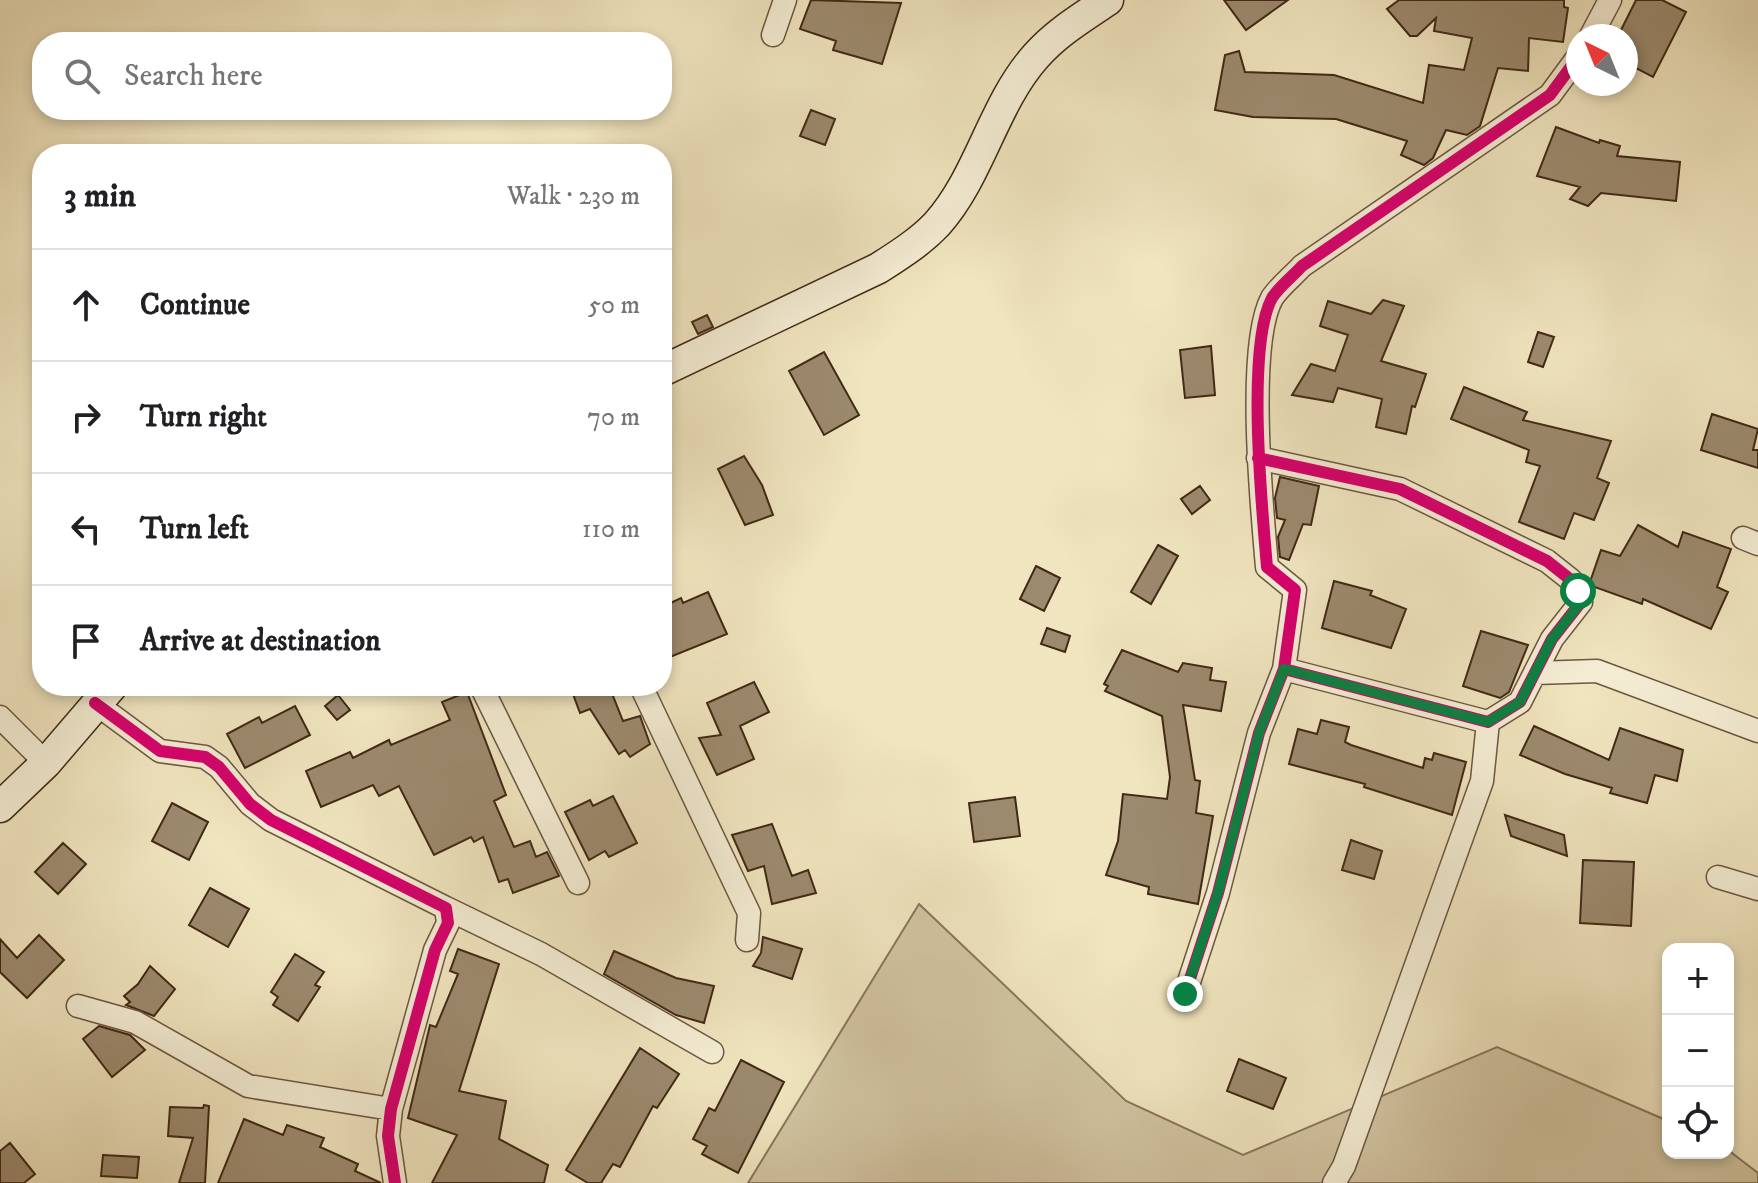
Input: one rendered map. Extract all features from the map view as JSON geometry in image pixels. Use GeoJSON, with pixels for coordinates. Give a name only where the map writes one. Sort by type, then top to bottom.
{"type":"FeatureCollection","features":[{"type":"Feature","properties":{"kind":"street"},"geometry":{"type":"LineString","coordinates":[[773,35],[785,0]]}},
{"type":"Feature","properties":{"kind":"street"},"geometry":{"type":"LineString","coordinates":[[672,366],[879,268],[911,247],[938,223],[958,193],[1034,58],[1055,36],[1108,0]]}},
{"type":"Feature","properties":{"kind":"street"},"geometry":{"type":"LineString","coordinates":[[1597,24],[1610,0]]}},
{"type":"Feature","properties":{"kind":"street"},"geometry":{"type":"LineString","coordinates":[[1185,994],[1218,893],[1259,733],[1284,669],[1295,590],[1267,567],[1258,458],[1261,342],[1272,298],[1302,266],[1550,95],[1566,73]]}},
{"type":"Feature","properties":{"kind":"street"},"geometry":{"type":"LineString","coordinates":[[1258,458],[1400,489],[1559,569],[1578,591],[1581,602],[1552,639],[1520,702],[1488,722],[1284,669]]}},
{"type":"Feature","properties":{"kind":"street"},"geometry":{"type":"LineString","coordinates":[[1535,673],[1597,671],[1758,731]]}},
{"type":"Feature","properties":{"kind":"street"},"geometry":{"type":"LineString","coordinates":[[0,807],[46,763],[102,696]]}},
{"type":"Feature","properties":{"kind":"street"},"geometry":{"type":"LineString","coordinates":[[104,696],[160,751],[205,757],[219,767],[250,804],[271,820],[541,954],[712,1052]]}},
{"type":"Feature","properties":{"kind":"street"},"geometry":{"type":"LineString","coordinates":[[486,696],[578,883]]}},
{"type":"Feature","properties":{"kind":"street"},"geometry":{"type":"LineString","coordinates":[[646,696],[749,913],[747,940]]}},
{"type":"Feature","properties":{"kind":"street"},"geometry":{"type":"LineString","coordinates":[[2,721],[46,763]]}},
{"type":"Feature","properties":{"kind":"street"},"geometry":{"type":"LineString","coordinates":[[1334,1183],[1344,1166],[1482,781],[1488,722]]}},
{"type":"Feature","properties":{"kind":"street"},"geometry":{"type":"LineString","coordinates":[[1718,877],[1758,889]]}},
{"type":"Feature","properties":{"kind":"street"},"geometry":{"type":"LineString","coordinates":[[395,1183],[388,1136],[391,1109],[435,950],[448,923],[446,908]]}},
{"type":"Feature","properties":{"kind":"street"},"geometry":{"type":"LineString","coordinates":[[78,1006],[135,1022],[248,1086],[391,1109]]}},
{"type":"Feature","properties":{"kind":"shaded area"},"geometry":{"type":"Polygon","coordinates":[[[919,904],[1126,1101],[1243,1155],[1497,1047],[1662,1118],[1662,1159],[1734,1159],[1734,1155],[1758,1173],[1758,1183],[748,1183],[919,904]]]}},
{"type":"Feature","properties":{"kind":"building"},"geometry":{"type":"Polygon","coordinates":[[[811,0],[901,3],[882,64],[833,50],[836,41],[800,29],[811,0]]]}},
{"type":"Feature","properties":{"kind":"building"},"geometry":{"type":"Polygon","coordinates":[[[1224,0],[1288,0],[1246,30],[1224,0]]]}},
{"type":"Feature","properties":{"kind":"building"},"geometry":{"type":"Polygon","coordinates":[[[1399,0],[1564,0],[1564,7],[1568,8],[1563,42],[1529,38],[1528,71],[1498,68],[1480,126],[1467,135],[1446,130],[1433,158],[1424,165],[1401,155],[1407,141],[1336,119],[1253,117],[1215,110],[1225,55],[1239,51],[1245,72],[1334,75],[1423,103],[1429,65],[1464,70],[1472,38],[1434,31],[1436,18],[1417,36],[1410,36],[1387,9],[1399,0]]]}},
{"type":"Feature","properties":{"kind":"building"},"geometry":{"type":"Polygon","coordinates":[[[1636,0],[1662,0],[1686,12],[1653,77],[1638,69],[1638,24],[1624,24],[1636,0]]]}},
{"type":"Feature","properties":{"kind":"building"},"geometry":{"type":"Polygon","coordinates":[[[811,110],[835,119],[825,145],[800,136],[811,110]]]}},
{"type":"Feature","properties":{"kind":"building"},"geometry":{"type":"Polygon","coordinates":[[[1556,127],[1599,143],[1600,140],[1620,146],[1617,156],[1680,162],[1676,201],[1601,193],[1588,206],[1570,199],[1580,187],[1537,176],[1556,127]]]}},
{"type":"Feature","properties":{"kind":"building"},"geometry":{"type":"Polygon","coordinates":[[[1383,300],[1404,306],[1381,361],[1426,374],[1415,407],[1412,406],[1406,434],[1376,427],[1382,399],[1338,388],[1333,402],[1292,395],[1311,364],[1335,371],[1348,335],[1320,326],[1328,301],[1371,314],[1383,300]]]}},
{"type":"Feature","properties":{"kind":"building"},"geometry":{"type":"Polygon","coordinates":[[[707,315],[713,327],[698,334],[692,322],[707,315]]]}},
{"type":"Feature","properties":{"kind":"building"},"geometry":{"type":"Polygon","coordinates":[[[1538,332],[1554,337],[1543,367],[1528,362],[1538,332]]]}},
{"type":"Feature","properties":{"kind":"building"},"geometry":{"type":"Polygon","coordinates":[[[1211,346],[1215,395],[1185,398],[1180,350],[1211,346]]]}},
{"type":"Feature","properties":{"kind":"building"},"geometry":{"type":"Polygon","coordinates":[[[824,352],[859,415],[824,435],[789,371],[824,352]]]}},
{"type":"Feature","properties":{"kind":"building"},"geometry":{"type":"Polygon","coordinates":[[[1464,387],[1527,412],[1523,420],[1611,441],[1597,478],[1609,483],[1594,520],[1574,513],[1564,539],[1519,522],[1540,466],[1526,462],[1529,450],[1451,419],[1464,387]]]}},
{"type":"Feature","properties":{"kind":"building"},"geometry":{"type":"Polygon","coordinates":[[[1712,414],[1758,429],[1753,450],[1758,450],[1758,468],[1701,450],[1712,414]]]}},
{"type":"Feature","properties":{"kind":"building"},"geometry":{"type":"Polygon","coordinates":[[[744,456],[762,485],[773,515],[745,525],[718,469],[744,456]]]}},
{"type":"Feature","properties":{"kind":"building"},"geometry":{"type":"Polygon","coordinates":[[[1280,477],[1319,486],[1311,525],[1303,524],[1289,560],[1280,557],[1278,537],[1285,520],[1277,518],[1275,498],[1280,477]]]}},
{"type":"Feature","properties":{"kind":"building"},"geometry":{"type":"Polygon","coordinates":[[[1200,486],[1210,500],[1192,514],[1181,499],[1200,486]]]}},
{"type":"Feature","properties":{"kind":"building"},"geometry":{"type":"Polygon","coordinates":[[[1638,525],[1678,547],[1683,532],[1731,549],[1717,587],[1728,592],[1711,629],[1643,599],[1642,604],[1589,585],[1601,550],[1620,556],[1638,525]]]}},
{"type":"Feature","properties":{"kind":"building"},"geometry":{"type":"Polygon","coordinates":[[[1158,545],[1178,556],[1151,604],[1131,592],[1158,545]]]}},
{"type":"Feature","properties":{"kind":"building"},"geometry":{"type":"Polygon","coordinates":[[[1036,566],[1060,578],[1044,611],[1020,599],[1036,566]]]}},
{"type":"Feature","properties":{"kind":"building"},"geometry":{"type":"Polygon","coordinates":[[[1334,581],[1372,591],[1370,595],[1406,609],[1391,648],[1322,628],[1334,581]]]}},
{"type":"Feature","properties":{"kind":"building"},"geometry":{"type":"Polygon","coordinates":[[[708,592],[727,634],[672,656],[672,602],[681,598],[683,603],[708,592]]]}},
{"type":"Feature","properties":{"kind":"building"},"geometry":{"type":"Polygon","coordinates":[[[1047,628],[1070,636],[1065,652],[1041,644],[1047,628]]]}},
{"type":"Feature","properties":{"kind":"building"},"geometry":{"type":"Polygon","coordinates":[[[1481,631],[1528,645],[1509,692],[1500,698],[1463,686],[1481,631]]]}},
{"type":"Feature","properties":{"kind":"building"},"geometry":{"type":"Polygon","coordinates":[[[1122,650],[1178,672],[1183,663],[1212,668],[1210,680],[1226,682],[1221,711],[1183,705],[1195,780],[1200,781],[1196,813],[1213,816],[1198,904],[1148,894],[1149,887],[1106,875],[1118,841],[1123,794],[1167,799],[1170,777],[1162,716],[1105,691],[1108,686],[1104,684],[1122,650]]]}},
{"type":"Feature","properties":{"kind":"building"},"geometry":{"type":"Polygon","coordinates":[[[754,682],[769,712],[740,726],[754,759],[717,775],[699,738],[721,735],[707,703],[754,682]]]}},
{"type":"Feature","properties":{"kind":"building"},"geometry":{"type":"Polygon","coordinates":[[[339,696],[350,710],[337,720],[325,706],[339,696]]]}},
{"type":"Feature","properties":{"kind":"building"},"geometry":{"type":"Polygon","coordinates":[[[457,696],[469,696],[506,795],[494,801],[514,847],[530,841],[536,857],[547,852],[559,876],[513,893],[508,879],[499,882],[483,837],[474,842],[471,837],[434,855],[399,786],[379,796],[373,785],[321,807],[306,771],[350,752],[353,758],[389,740],[391,745],[450,720],[442,702],[457,696]]]}},
{"type":"Feature","properties":{"kind":"building"},"geometry":{"type":"Polygon","coordinates":[[[574,696],[613,696],[623,721],[640,716],[650,744],[630,757],[625,750],[619,754],[590,709],[580,713],[574,696]]]}},
{"type":"Feature","properties":{"kind":"building"},"geometry":{"type":"Polygon","coordinates":[[[295,706],[310,735],[245,768],[227,734],[259,717],[262,723],[295,706]]]}},
{"type":"Feature","properties":{"kind":"building"},"geometry":{"type":"Polygon","coordinates":[[[1321,720],[1349,727],[1345,742],[1351,745],[1423,768],[1425,758],[1432,760],[1434,753],[1466,762],[1452,815],[1364,787],[1365,784],[1289,764],[1298,729],[1317,734],[1321,720]]]}},
{"type":"Feature","properties":{"kind":"building"},"geometry":{"type":"Polygon","coordinates":[[[1534,726],[1609,760],[1620,728],[1683,750],[1677,781],[1655,775],[1647,803],[1610,793],[1612,788],[1565,774],[1520,755],[1534,726]]]}},
{"type":"Feature","properties":{"kind":"building"},"geometry":{"type":"Polygon","coordinates":[[[613,796],[637,843],[609,857],[605,851],[589,860],[565,812],[590,800],[593,806],[613,796]]]}},
{"type":"Feature","properties":{"kind":"building"},"geometry":{"type":"Polygon","coordinates":[[[1015,797],[1020,836],[974,842],[969,803],[1015,797]]]}},
{"type":"Feature","properties":{"kind":"building"},"geometry":{"type":"Polygon","coordinates":[[[172,803],[208,822],[189,860],[152,841],[172,803]]]}},
{"type":"Feature","properties":{"kind":"building"},"geometry":{"type":"Polygon","coordinates":[[[1505,815],[1564,835],[1567,856],[1511,836],[1505,815]]]}},
{"type":"Feature","properties":{"kind":"building"},"geometry":{"type":"Polygon","coordinates":[[[772,824],[792,876],[808,870],[816,893],[772,904],[764,866],[748,871],[732,835],[772,824]]]}},
{"type":"Feature","properties":{"kind":"building"},"geometry":{"type":"Polygon","coordinates":[[[1351,840],[1382,851],[1374,879],[1342,870],[1351,840]]]}},
{"type":"Feature","properties":{"kind":"building"},"geometry":{"type":"Polygon","coordinates":[[[63,843],[86,864],[58,894],[35,872],[63,843]]]}},
{"type":"Feature","properties":{"kind":"building"},"geometry":{"type":"Polygon","coordinates":[[[1583,860],[1634,862],[1631,926],[1580,923],[1583,860]]]}},
{"type":"Feature","properties":{"kind":"building"},"geometry":{"type":"Polygon","coordinates":[[[210,888],[249,909],[228,947],[189,925],[210,888]]]}},
{"type":"Feature","properties":{"kind":"building"},"geometry":{"type":"Polygon","coordinates":[[[39,935],[64,960],[27,998],[0,972],[0,939],[17,958],[39,935]]]}},
{"type":"Feature","properties":{"kind":"building"},"geometry":{"type":"Polygon","coordinates":[[[763,937],[802,949],[792,979],[753,966],[761,953],[763,937]]]}},
{"type":"Feature","properties":{"kind":"building"},"geometry":{"type":"Polygon","coordinates":[[[458,949],[499,964],[459,1091],[506,1101],[499,1139],[548,1165],[544,1183],[432,1183],[457,1135],[408,1118],[430,1025],[436,1027],[458,974],[450,971],[458,949]]]}},
{"type":"Feature","properties":{"kind":"building"},"geometry":{"type":"Polygon","coordinates":[[[614,951],[676,978],[714,986],[704,1023],[676,1015],[604,974],[614,951]]]}},
{"type":"Feature","properties":{"kind":"building"},"geometry":{"type":"Polygon","coordinates":[[[295,954],[324,972],[315,985],[320,987],[298,1021],[273,1005],[278,997],[271,992],[295,954]]]}},
{"type":"Feature","properties":{"kind":"building"},"geometry":{"type":"Polygon","coordinates":[[[150,966],[175,989],[154,1016],[126,1005],[130,1002],[124,996],[138,984],[150,966]]]}},
{"type":"Feature","properties":{"kind":"building"},"geometry":{"type":"Polygon","coordinates":[[[99,1026],[130,1035],[145,1050],[112,1077],[83,1039],[99,1026]]]}},
{"type":"Feature","properties":{"kind":"building"},"geometry":{"type":"Polygon","coordinates":[[[640,1048],[679,1074],[657,1108],[653,1106],[620,1167],[613,1164],[601,1183],[588,1183],[566,1170],[640,1048]]]}},
{"type":"Feature","properties":{"kind":"building"},"geometry":{"type":"Polygon","coordinates":[[[1239,1059],[1286,1078],[1273,1109],[1227,1091],[1239,1059]]]}},
{"type":"Feature","properties":{"kind":"building"},"geometry":{"type":"Polygon","coordinates":[[[741,1060],[784,1082],[738,1173],[702,1154],[707,1146],[693,1139],[709,1108],[715,1111],[741,1060]]]}},
{"type":"Feature","properties":{"kind":"building"},"geometry":{"type":"Polygon","coordinates":[[[204,1105],[209,1106],[205,1183],[179,1183],[193,1138],[168,1136],[170,1107],[203,1108],[204,1105]]]}},
{"type":"Feature","properties":{"kind":"building"},"geometry":{"type":"Polygon","coordinates":[[[244,1119],[283,1135],[287,1125],[324,1138],[320,1147],[358,1164],[355,1171],[381,1183],[218,1183],[244,1119]]]}},
{"type":"Feature","properties":{"kind":"building"},"geometry":{"type":"Polygon","coordinates":[[[10,1143],[35,1174],[24,1183],[0,1183],[0,1151],[10,1143]]]}},
{"type":"Feature","properties":{"kind":"building"},"geometry":{"type":"Polygon","coordinates":[[[103,1155],[139,1157],[137,1178],[101,1176],[103,1155]]]}},
{"type":"Feature","properties":{"kind":"cycle path"},"geometry":{"type":"LineString","coordinates":[[1185,994],[1218,893],[1259,733],[1284,669],[1295,590],[1267,567],[1262,507],[1258,389],[1264,321],[1272,298],[1302,266],[1550,95],[1566,73]]}},
{"type":"Feature","properties":{"kind":"cycle path"},"geometry":{"type":"LineString","coordinates":[[1258,458],[1400,489],[1547,561],[1571,580],[1581,602],[1552,639],[1520,702],[1488,722],[1284,669]]}},
{"type":"Feature","properties":{"kind":"cycle path"},"geometry":{"type":"LineString","coordinates":[[95,703],[160,751],[205,757],[219,767],[250,804],[271,820],[446,908],[448,923],[435,950],[391,1109],[388,1136],[395,1183]]}},
{"type":"Feature","properties":{"kind":"route"},"geometry":{"type":"LineString","coordinates":[[1185,994],[1218,893],[1259,733],[1284,669],[1488,722],[1520,702],[1552,639],[1581,602],[1578,591]]}}]}
